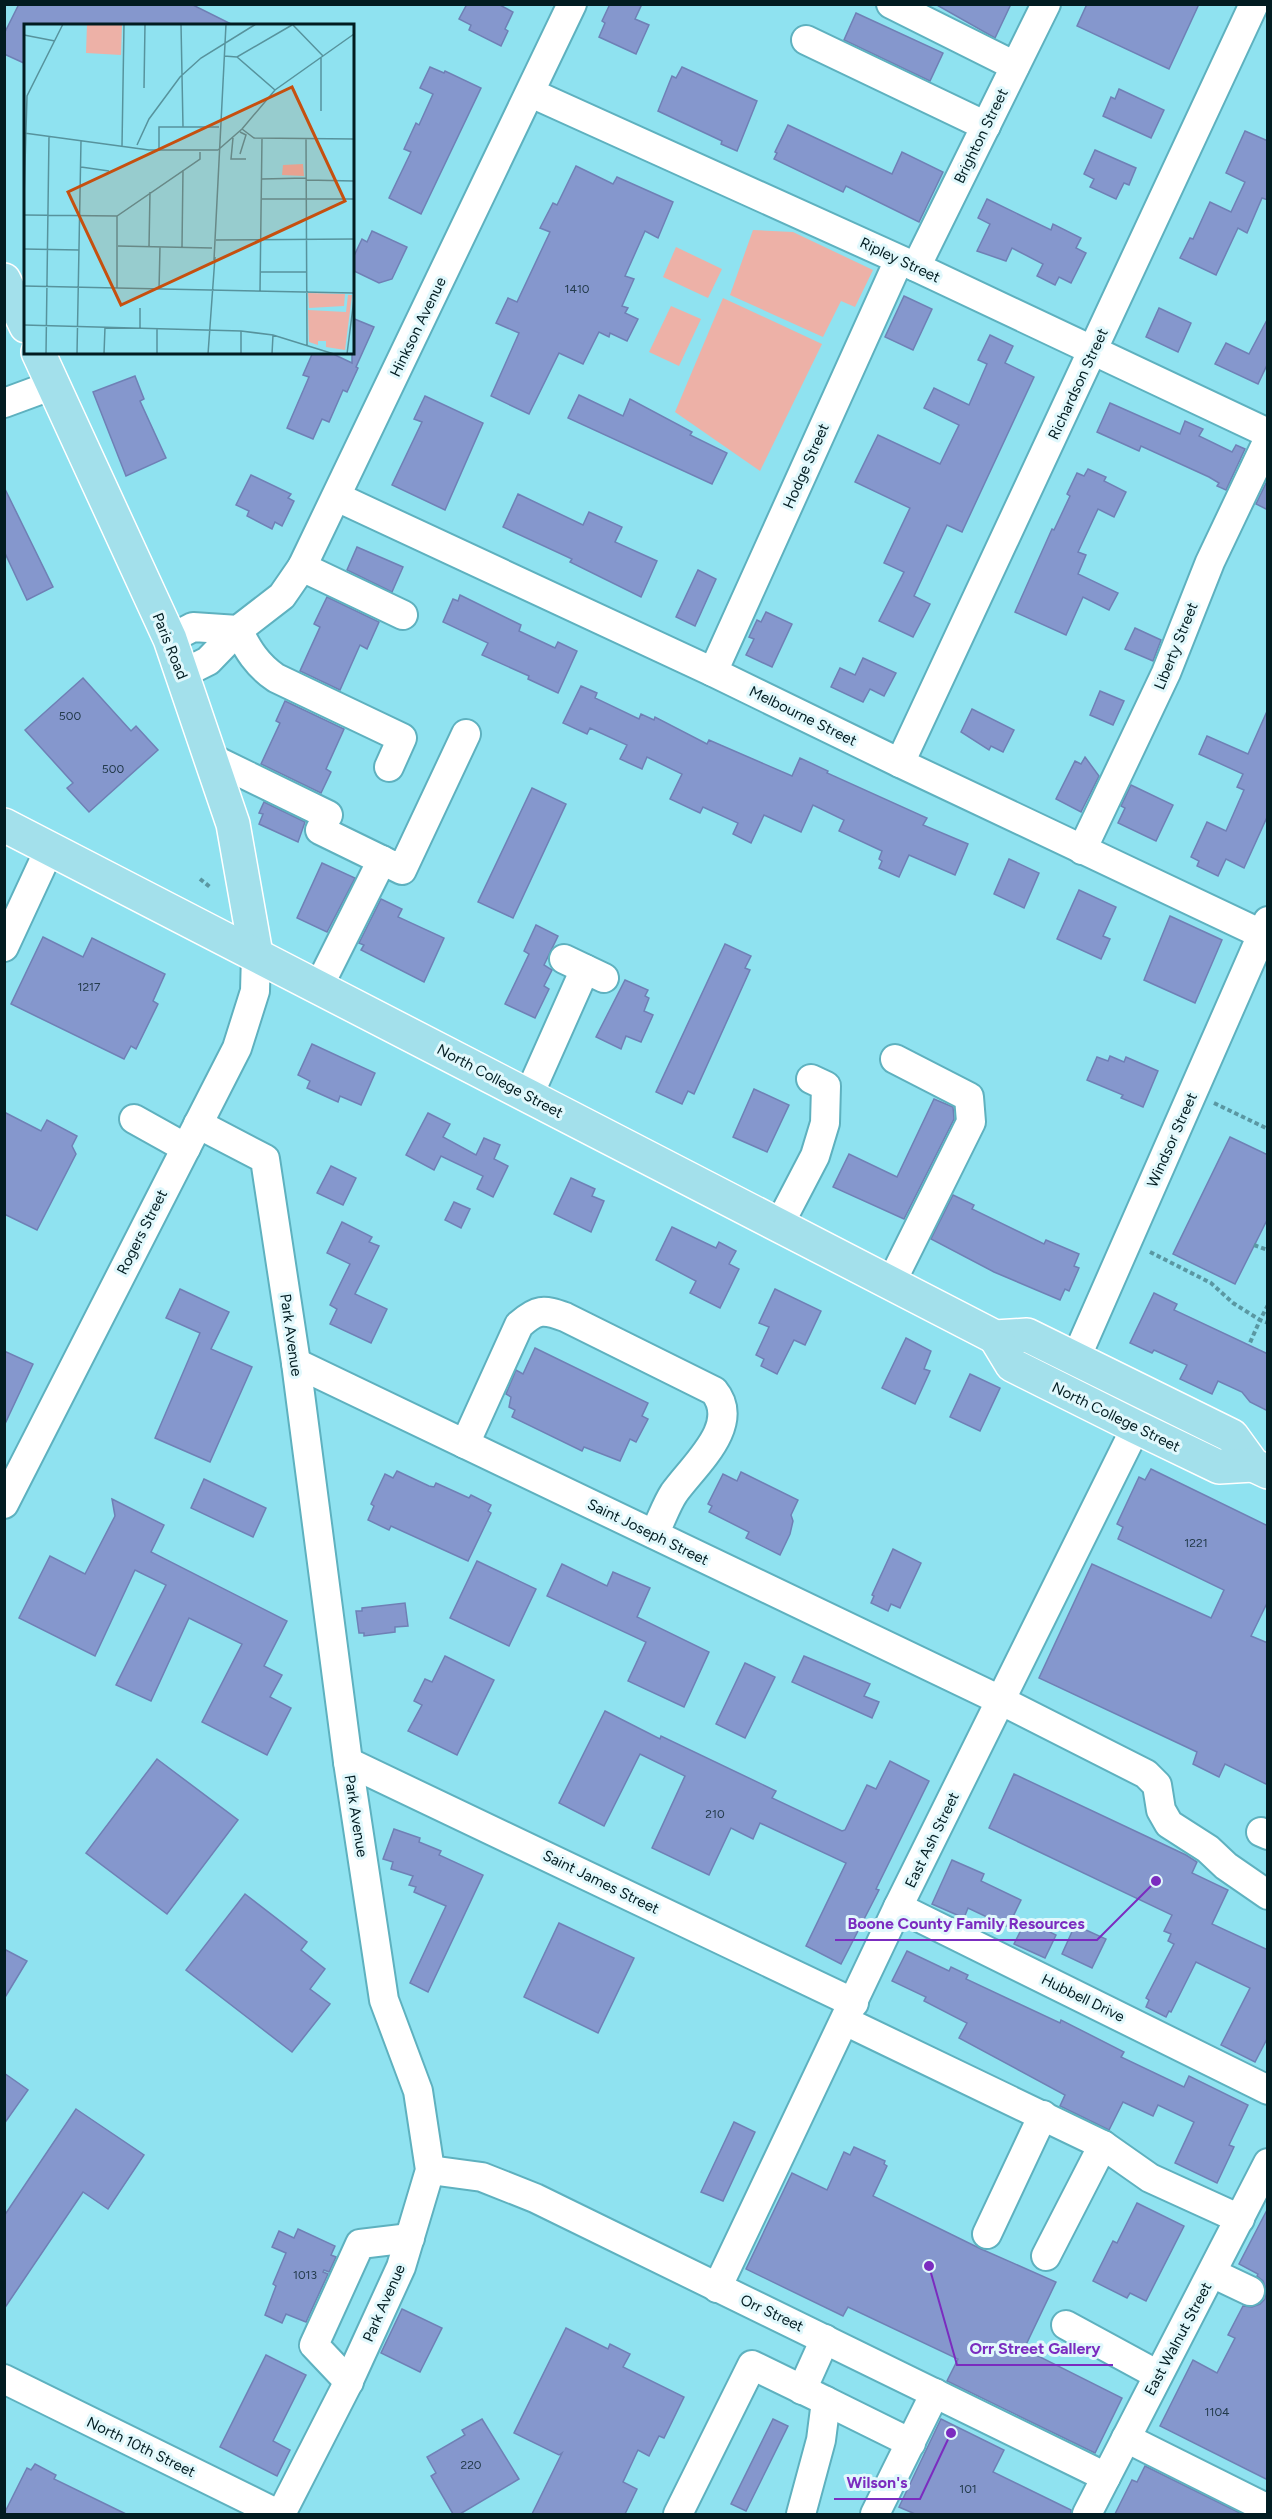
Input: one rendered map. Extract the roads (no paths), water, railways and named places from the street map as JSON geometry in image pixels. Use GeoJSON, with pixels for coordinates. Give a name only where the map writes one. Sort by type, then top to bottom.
{"type":"FeatureCollection","features":[{"type":"Feature","properties":{"kind":"main road"},"geometry":{"type":"LineString","coordinates":[[4,280],[24,322]]}},
{"type":"Feature","properties":{"kind":"main road","name":"Paris Road"},"geometry":{"type":"LineString","coordinates":[[39,354],[170,639],[233,824],[256,954]]}},
{"type":"Feature","properties":{"kind":"main road","name":"North College Street"},"geometry":{"type":"LineString","coordinates":[[4,825],[995,1337],[1027,1335],[1232,1437],[1260,1468]]}},
{"type":"Feature","properties":{"kind":"main road","name":"North College Street"},"geometry":{"type":"LineString","coordinates":[[995,1337],[1012,1365],[1136,1427],[1219,1467],[1260,1468]]}},
{"type":"Feature","properties":{"kind":"street","name":"Hinkson Avenue"},"geometry":{"type":"LineString","coordinates":[[182,674],[208,661],[238,630],[282,596],[302,567],[572,4]]}},
{"type":"Feature","properties":{"kind":"street"},"geometry":{"type":"LineString","coordinates":[[891,4],[1015,66]]}},
{"type":"Feature","properties":{"kind":"street","name":"Brighton Street"},"geometry":{"type":"LineString","coordinates":[[908,263],[986,126],[1046,4]]}},
{"type":"Feature","properties":{"kind":"street","name":"Richardson Street"},"geometry":{"type":"LineString","coordinates":[[900,763],[1254,4]]}},
{"type":"Feature","properties":{"kind":"street"},"geometry":{"type":"LineString","coordinates":[[806,40],[986,126]]}},
{"type":"Feature","properties":{"kind":"street","name":"Ripley Street"},"geometry":{"type":"LineString","coordinates":[[531,93],[908,263],[1268,433]]}},
{"type":"Feature","properties":{"kind":"street","name":"Hodge Street"},"geometry":{"type":"LineString","coordinates":[[713,672],[908,263]]}},
{"type":"Feature","properties":{"kind":"street"},"geometry":{"type":"LineString","coordinates":[[4,403],[52,385]]}},
{"type":"Feature","properties":{"kind":"street","name":"Liberty Street"},"geometry":{"type":"LineString","coordinates":[[1082,850],[1166,673],[1210,562],[1268,440]]}},
{"type":"Feature","properties":{"kind":"street","name":"Melbourne Street"},"geometry":{"type":"LineString","coordinates":[[337,497],[713,672],[1082,850],[1266,931]]}},
{"type":"Feature","properties":{"kind":"street"},"geometry":{"type":"LineString","coordinates":[[302,567],[403,615]]}},
{"type":"Feature","properties":{"kind":"street"},"geometry":{"type":"LineString","coordinates":[[170,639],[193,627],[238,630],[250,653],[262,668],[276,678],[402,738],[389,767]]}},
{"type":"Feature","properties":{"kind":"street"},"geometry":{"type":"LineString","coordinates":[[212,758],[328,815],[320,830],[402,870],[466,734]]}},
{"type":"Feature","properties":{"kind":"street"},"geometry":{"type":"LineString","coordinates":[[4,947],[50,848]]}},
{"type":"Feature","properties":{"kind":"street"},"geometry":{"type":"LineString","coordinates":[[319,986],[382,860]]}},
{"type":"Feature","properties":{"kind":"street","name":"Windsor Street"},"geometry":{"type":"LineString","coordinates":[[1076,1358],[1266,931]]}},
{"type":"Feature","properties":{"kind":"street","name":"Rogers Street"},"geometry":{"type":"LineString","coordinates":[[5,1501],[237,1048],[255,991],[256,954]]}},
{"type":"Feature","properties":{"kind":"street"},"geometry":{"type":"LineString","coordinates":[[528,1097],[584,969]]}},
{"type":"Feature","properties":{"kind":"street"},"geometry":{"type":"LineString","coordinates":[[891,1283],[971,1122],[969,1097],[895,1059]]}},
{"type":"Feature","properties":{"kind":"street"},"geometry":{"type":"LineString","coordinates":[[779,1225],[814,1156],[825,1124],[826,1086],[811,1080]]}},
{"type":"Feature","properties":{"kind":"street"},"geometry":{"type":"LineString","coordinates":[[134,1119],[192,1136]]}},
{"type":"Feature","properties":{"kind":"street","name":"Park Avenue"},"geometry":{"type":"LineString","coordinates":[[192,1136],[265,1159],[296,1363],[348,1762],[384,2000],[418,2091],[430,2170],[401,2267],[349,2382],[279,2514]]}},
{"type":"Feature","properties":{"kind":"street"},"geometry":{"type":"LineString","coordinates":[[465,1444],[519,1325],[531,1314],[546,1310],[565,1317],[714,1391],[721,1400],[724,1414],[722,1428],[672,1495],[654,1534]]}},
{"type":"Feature","properties":{"kind":"street","name":"Saint Joseph Street"},"geometry":{"type":"LineString","coordinates":[[296,1363],[1000,1700],[1146,1774],[1157,1785],[1161,1810],[1169,1824],[1208,1849],[1226,1866],[1268,1895]]}},
{"type":"Feature","properties":{"kind":"street","name":"East Ash Street"},"geometry":{"type":"LineString","coordinates":[[717,2288],[898,1907],[1000,1700],[1070,1584],[1136,1427]]}},
{"type":"Feature","properties":{"kind":"street","name":"Saint James Street"},"geometry":{"type":"LineString","coordinates":[[348,1762],[849,2012],[1103,2145],[1150,2178],[1240,2220]]}},
{"type":"Feature","properties":{"kind":"street","name":"Hubbell Drive"},"geometry":{"type":"LineString","coordinates":[[898,1907],[1268,2090]]}},
{"type":"Feature","properties":{"kind":"street"},"geometry":{"type":"LineString","coordinates":[[987,2234],[1043,2115]]}},
{"type":"Feature","properties":{"kind":"street"},"geometry":{"type":"LineString","coordinates":[[1046,2256],[1103,2145]]}},
{"type":"Feature","properties":{"kind":"street","name":"East Walnut Street"},"geometry":{"type":"LineString","coordinates":[[1087,2514],[1268,2163]]}},
{"type":"Feature","properties":{"kind":"street","name":"Orr Street"},"geometry":{"type":"LineString","coordinates":[[430,2170],[482,2177],[535,2198],[1106,2477]]}},
{"type":"Feature","properties":{"kind":"street"},"geometry":{"type":"LineString","coordinates":[[349,2382],[314,2346],[360,2244],[410,2238]]}},
{"type":"Feature","properties":{"kind":"street"},"geometry":{"type":"LineString","coordinates":[[1212,2273],[1250,2291]]}},
{"type":"Feature","properties":{"kind":"street"},"geometry":{"type":"LineString","coordinates":[[1066,2325],[1158,2375]]}},
{"type":"Feature","properties":{"kind":"street"},"geometry":{"type":"LineString","coordinates":[[801,2514],[820,2440],[814,2396],[825,2339]]}},
{"type":"Feature","properties":{"kind":"street"},"geometry":{"type":"LineString","coordinates":[[678,2514],[752,2365],[911,2444]]}},
{"type":"Feature","properties":{"kind":"street","name":"North 10th Street"},"geometry":{"type":"LineString","coordinates":[[4,2379],[279,2514]]}},
{"type":"Feature","properties":{"kind":"street"},"geometry":{"type":"LineString","coordinates":[[875,2514],[935,2393]]}},
{"type":"Feature","properties":{"kind":"street"},"geometry":{"type":"LineString","coordinates":[[1126,2438],[1268,2510]]}},
{"type":"Feature","properties":{"kind":"place","name":"Boone County Family Resources"},"geometry":{"type":"Point","coordinates":[1156,1881]}},
{"type":"Feature","properties":{"kind":"place","name":"Orr Street Gallery"},"geometry":{"type":"Point","coordinates":[929,2266]}},
{"type":"Feature","properties":{"kind":"place","name":"Wilson's"},"geometry":{"type":"Point","coordinates":[951,2433]}}]}
